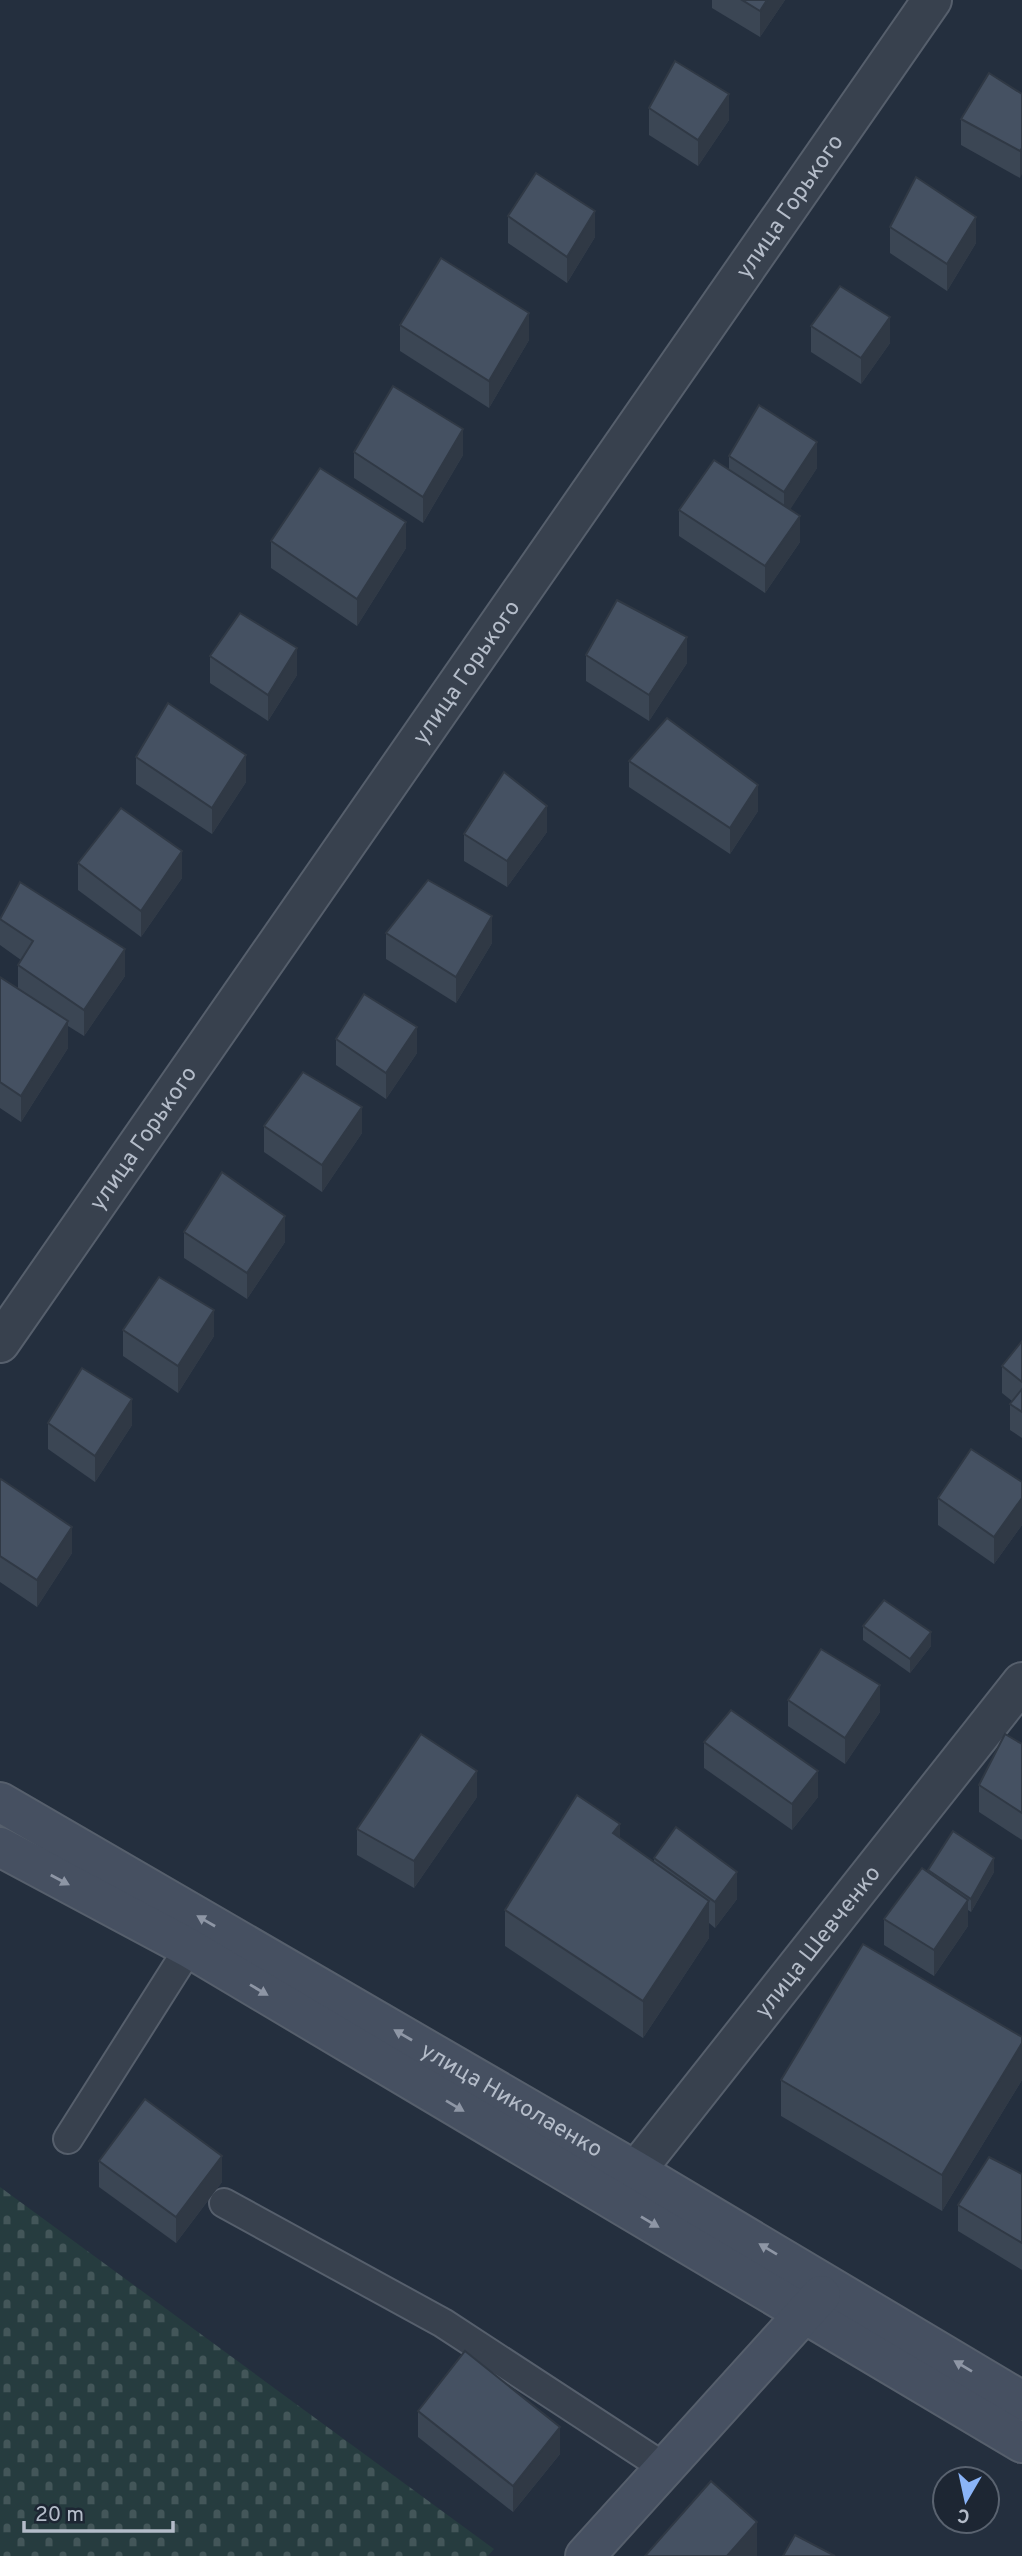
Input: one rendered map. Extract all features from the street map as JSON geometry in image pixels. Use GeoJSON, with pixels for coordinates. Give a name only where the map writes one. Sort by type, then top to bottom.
{"type":"FeatureCollection","features":[{"type":"Feature","properties":{"kind":"main road","name":"улица Николаенко"},"geometry":{"type":"LineString","coordinates":[[0,1802],[636,2171],[1022,2401]]}},
{"type":"Feature","properties":{"kind":"main road","name":"улица Николаенко"},"geometry":{"type":"LineString","coordinates":[[0,1847],[189,1948],[1022,2443]]}},
{"type":"Feature","properties":{"kind":"main road"},"geometry":{"type":"LineString","coordinates":[[585,2556],[830,2286]]}},
{"type":"Feature","properties":{"kind":"street","name":"улица Горького"},"geometry":{"type":"LineString","coordinates":[[0,1343],[932,0]]}},
{"type":"Feature","properties":{"kind":"street","name":"улица Шевченко"},"geometry":{"type":"LineString","coordinates":[[612,2200],[1022,1682]]}},
{"type":"Feature","properties":{"kind":"lane"},"geometry":{"type":"LineString","coordinates":[[68,2139],[189,1948]]}},
{"type":"Feature","properties":{"kind":"lane"},"geometry":{"type":"LineString","coordinates":[[224,2203],[443,2323],[665,2468]]}},
{"type":"Feature","properties":{"kind":"green space"},"geometry":{"type":"Polygon","coordinates":[[[0,2187],[494,2549],[488,2556],[0,2556],[0,2187]]]}},
{"type":"Feature","properties":{"kind":"building"},"geometry":{"type":"Polygon","coordinates":[[[742,0],[767,0],[760,11],[742,0]]]}},
{"type":"Feature","properties":{"kind":"building"},"geometry":{"type":"Polygon","coordinates":[[[675,61],[729,94],[698,140],[649,108],[675,61]]]}},
{"type":"Feature","properties":{"kind":"building"},"geometry":{"type":"Polygon","coordinates":[[[989,73],[1022,94],[1020,151],[961,119],[989,73]]]}},
{"type":"Feature","properties":{"kind":"building"},"geometry":{"type":"Polygon","coordinates":[[[536,173],[595,211],[567,257],[508,216],[536,173]]]}},
{"type":"Feature","properties":{"kind":"building"},"geometry":{"type":"Polygon","coordinates":[[[916,177],[976,217],[947,264],[890,227],[916,177]]]}},
{"type":"Feature","properties":{"kind":"building"},"geometry":{"type":"Polygon","coordinates":[[[441,258],[529,313],[489,381],[400,325],[441,258]]]}},
{"type":"Feature","properties":{"kind":"building"},"geometry":{"type":"Polygon","coordinates":[[[840,286],[890,317],[861,358],[811,326],[840,286]]]}},
{"type":"Feature","properties":{"kind":"building"},"geometry":{"type":"Polygon","coordinates":[[[393,386],[463,429],[423,497],[354,452],[393,386]]]}},
{"type":"Feature","properties":{"kind":"building"},"geometry":{"type":"Polygon","coordinates":[[[759,405],[817,442],[784,492],[729,456],[759,405]]]}},
{"type":"Feature","properties":{"kind":"building"},"geometry":{"type":"Polygon","coordinates":[[[714,460],[800,516],[765,566],[679,510],[714,460]]]}},
{"type":"Feature","properties":{"kind":"building"},"geometry":{"type":"Polygon","coordinates":[[[320,468],[406,522],[357,599],[271,541],[320,468]]]}},
{"type":"Feature","properties":{"kind":"building"},"geometry":{"type":"Polygon","coordinates":[[[617,600],[687,637],[649,695],[586,655],[617,600]]]}},
{"type":"Feature","properties":{"kind":"building"},"geometry":{"type":"Polygon","coordinates":[[[240,613],[297,648],[268,695],[210,656],[240,613]]]}},
{"type":"Feature","properties":{"kind":"building"},"geometry":{"type":"Polygon","coordinates":[[[168,703],[246,755],[212,808],[136,757],[168,703]]]}},
{"type":"Feature","properties":{"kind":"building"},"geometry":{"type":"Polygon","coordinates":[[[667,718],[758,785],[730,828],[629,761],[667,718]]]}},
{"type":"Feature","properties":{"kind":"building"},"geometry":{"type":"Polygon","coordinates":[[[504,772],[547,806],[507,861],[464,834],[504,772]]]}},
{"type":"Feature","properties":{"kind":"building"},"geometry":{"type":"Polygon","coordinates":[[[121,808],[182,851],[141,911],[78,863],[121,808]]]}},
{"type":"Feature","properties":{"kind":"building"},"geometry":{"type":"Polygon","coordinates":[[[428,880],[492,916],[456,977],[386,933],[428,880]]]}},
{"type":"Feature","properties":{"kind":"building"},"geometry":{"type":"Polygon","coordinates":[[[20,882],[125,949],[84,1010],[18,965],[33,941],[0,919],[20,882]]]}},
{"type":"Feature","properties":{"kind":"building"},"geometry":{"type":"Polygon","coordinates":[[[0,977],[68,1021],[21,1096],[0,1082],[0,977]]]}},
{"type":"Feature","properties":{"kind":"building"},"geometry":{"type":"Polygon","coordinates":[[[364,994],[417,1027],[386,1073],[336,1039],[364,994]]]}},
{"type":"Feature","properties":{"kind":"building"},"geometry":{"type":"Polygon","coordinates":[[[303,1072],[362,1107],[322,1165],[264,1126],[303,1072]]]}},
{"type":"Feature","properties":{"kind":"building"},"geometry":{"type":"Polygon","coordinates":[[[222,1172],[285,1216],[247,1273],[184,1232],[222,1172]]]}},
{"type":"Feature","properties":{"kind":"building"},"geometry":{"type":"Polygon","coordinates":[[[159,1277],[214,1310],[178,1366],[123,1330],[159,1277]]]}},
{"type":"Feature","properties":{"kind":"building"},"geometry":{"type":"Polygon","coordinates":[[[1022,1341],[1022,1382],[1002,1366],[1022,1341]]]}},
{"type":"Feature","properties":{"kind":"building"},"geometry":{"type":"Polygon","coordinates":[[[82,1368],[132,1399],[95,1456],[48,1423],[82,1368]]]}},
{"type":"Feature","properties":{"kind":"building"},"geometry":{"type":"Polygon","coordinates":[[[1022,1389],[1022,1412],[1010,1404],[1022,1389]]]}},
{"type":"Feature","properties":{"kind":"building"},"geometry":{"type":"Polygon","coordinates":[[[971,1449],[1022,1482],[1022,1498],[994,1537],[938,1498],[971,1449]]]}},
{"type":"Feature","properties":{"kind":"building"},"geometry":{"type":"Polygon","coordinates":[[[1,1479],[72,1527],[37,1580],[0,1556],[1,1479]]]}},
{"type":"Feature","properties":{"kind":"building"},"geometry":{"type":"Polygon","coordinates":[[[884,1600],[931,1632],[910,1659],[863,1626],[884,1600]]]}},
{"type":"Feature","properties":{"kind":"building"},"geometry":{"type":"Polygon","coordinates":[[[821,1649],[880,1685],[845,1738],[788,1700],[821,1649]]]}},
{"type":"Feature","properties":{"kind":"building"},"geometry":{"type":"Polygon","coordinates":[[[731,1710],[818,1771],[792,1804],[704,1742],[731,1710]]]}},
{"type":"Feature","properties":{"kind":"building"},"geometry":{"type":"Polygon","coordinates":[[[421,1734],[477,1771],[414,1861],[357,1829],[421,1734]]]}},
{"type":"Feature","properties":{"kind":"building"},"geometry":{"type":"Polygon","coordinates":[[[1005,1734],[1022,1744],[1022,1813],[979,1785],[1005,1734]]]}},
{"type":"Feature","properties":{"kind":"building"},"geometry":{"type":"Polygon","coordinates":[[[577,1795],[620,1824],[613,1833],[709,1901],[643,2001],[505,1910],[577,1795]]]}},
{"type":"Feature","properties":{"kind":"building"},"geometry":{"type":"Polygon","coordinates":[[[676,1827],[737,1872],[715,1902],[654,1858],[676,1827]]]}},
{"type":"Feature","properties":{"kind":"building"},"geometry":{"type":"Polygon","coordinates":[[[953,1831],[994,1858],[971,1899],[928,1870],[953,1831]]]}},
{"type":"Feature","properties":{"kind":"building"},"geometry":{"type":"Polygon","coordinates":[[[922,1868],[968,1900],[934,1950],[884,1919],[922,1868]]]}},
{"type":"Feature","properties":{"kind":"building"},"geometry":{"type":"Polygon","coordinates":[[[863,1944],[1022,2037],[1022,2043],[942,2175],[781,2080],[863,1944]]]}},
{"type":"Feature","properties":{"kind":"building"},"geometry":{"type":"Polygon","coordinates":[[[145,2099],[222,2156],[176,2217],[99,2161],[145,2099]]]}},
{"type":"Feature","properties":{"kind":"building"},"geometry":{"type":"Polygon","coordinates":[[[989,2157],[1022,2174],[1022,2243],[958,2205],[989,2157]]]}},
{"type":"Feature","properties":{"kind":"building"},"geometry":{"type":"Polygon","coordinates":[[[465,2351],[560,2427],[513,2486],[418,2411],[465,2351]]]}},
{"type":"Feature","properties":{"kind":"building"},"geometry":{"type":"Polygon","coordinates":[[[711,2481],[757,2522],[727,2556],[645,2556],[711,2481]]]}},
{"type":"Feature","properties":{"kind":"building"},"geometry":{"type":"Polygon","coordinates":[[[795,2535],[835,2556],[783,2556],[795,2535]]]}}]}
